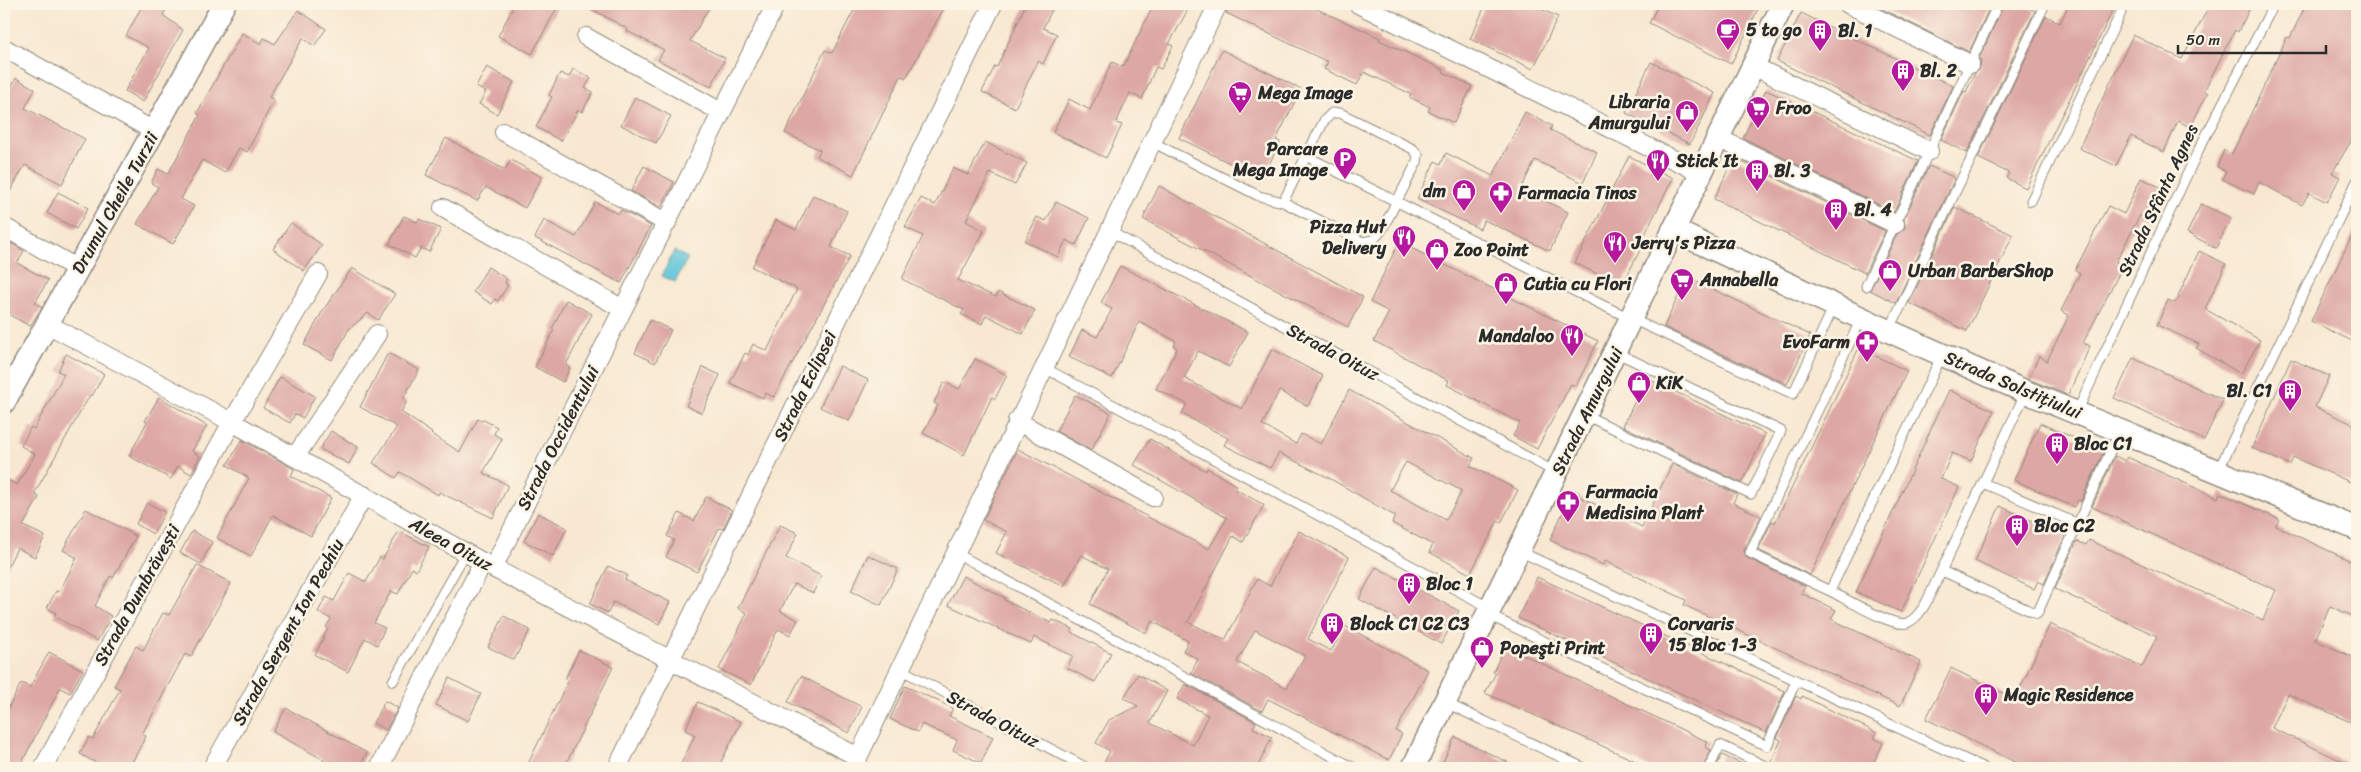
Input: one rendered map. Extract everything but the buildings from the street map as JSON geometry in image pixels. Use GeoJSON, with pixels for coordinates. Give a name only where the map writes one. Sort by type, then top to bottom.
{"type":"FeatureCollection","features":[{"type":"Feature","properties":{"kind":"street","name":"Drumul Cheile Turzii"},"geometry":{"type":"LineString","coordinates":[[4,402],[224,4]]}},
{"type":"Feature","properties":{"kind":"street","name":"Strada Occidentului"},"geometry":{"type":"LineString","coordinates":[[379,768],[623,309],[776,4]]}},
{"type":"Feature","properties":{"kind":"street","name":"Strada Eclipsei"},"geometry":{"type":"LineString","coordinates":[[618,768],[993,4]]}},
{"type":"Feature","properties":{"kind":"street"},"geometry":{"type":"LineString","coordinates":[[855,762],[1218,4]]}},
{"type":"Feature","properties":{"kind":"street"},"geometry":{"type":"LineString","coordinates":[[1358,4],[1701,173]]}},
{"type":"Feature","properties":{"kind":"street","name":"Strada Amurgului"},"geometry":{"type":"LineString","coordinates":[[1413,768],[1783,4]]}},
{"type":"Feature","properties":{"kind":"street"},"geometry":{"type":"LineString","coordinates":[[1848,4],[1970,64]]}},
{"type":"Feature","properties":{"kind":"street"},"geometry":{"type":"LineString","coordinates":[[586,37],[722,112]]}},
{"type":"Feature","properties":{"kind":"street"},"geometry":{"type":"LineString","coordinates":[[4,48],[154,132]]}},
{"type":"Feature","properties":{"kind":"street"},"geometry":{"type":"LineString","coordinates":[[1753,66],[1930,151]]}},
{"type":"Feature","properties":{"kind":"street"},"geometry":{"type":"LineString","coordinates":[[504,132],[666,223]]}},
{"type":"Feature","properties":{"kind":"street"},"geometry":{"type":"LineString","coordinates":[[1718,138],[1895,224]]}},
{"type":"Feature","properties":{"kind":"street"},"geometry":{"type":"LineString","coordinates":[[443,208],[623,309]]}},
{"type":"Feature","properties":{"kind":"street"},"geometry":{"type":"LineString","coordinates":[[4,227],[78,269]]}},
{"type":"Feature","properties":{"kind":"street","name":"Strada Solstițiului"},"geometry":{"type":"LineString","coordinates":[[1673,230],[1834,306],[2026,392],[2357,529]]}},
{"type":"Feature","properties":{"kind":"street","name":"Strada Dumbrăvești"},"geometry":{"type":"LineString","coordinates":[[43,768],[232,422],[318,274]]}},
{"type":"Feature","properties":{"kind":"street","name":"Aleea Oituz"},"geometry":{"type":"LineString","coordinates":[[47,324],[232,422],[488,565],[671,660],[855,762]]}},
{"type":"Feature","properties":{"kind":"street"},"geometry":{"type":"LineString","coordinates":[[295,457],[377,334]]}},
{"type":"Feature","properties":{"kind":"street"},"geometry":{"type":"LineString","coordinates":[[1017,421],[1153,496]]}},
{"type":"Feature","properties":{"kind":"street","name":"Strada Sergent Ion Pechiu"},"geometry":{"type":"LineString","coordinates":[[212,768],[364,495]]}},
{"type":"Feature","properties":{"kind":"lane"},"geometry":{"type":"LineString","coordinates":[[1866,286],[1998,4]]}},
{"type":"Feature","properties":{"kind":"lane"},"geometry":{"type":"LineString","coordinates":[[1889,331],[2045,4]]}},
{"type":"Feature","properties":{"kind":"lane"},"geometry":{"type":"LineString","coordinates":[[2031,201],[2125,4]]}},
{"type":"Feature","properties":{"kind":"lane","name":"Strada Sfânta Agnes"},"geometry":{"type":"LineString","coordinates":[[2076,413],[2198,151],[2274,4]]}},
{"type":"Feature","properties":{"kind":"lane"},"geometry":{"type":"LineString","coordinates":[[1152,142],[1259,196],[1283,202],[1363,242],[1374,240],[1382,230],[1418,155],[1413,149],[1340,113],[1332,113],[1324,120],[1283,202]]}},
{"type":"Feature","properties":{"kind":"lane"},"geometry":{"type":"LineString","coordinates":[[1306,156],[1631,319],[1793,394],[1834,306]]}},
{"type":"Feature","properties":{"kind":"lane"},"geometry":{"type":"LineString","coordinates":[[2218,472],[2357,180]]}},
{"type":"Feature","properties":{"kind":"lane","name":"Strada Oituz"},"geometry":{"type":"LineString","coordinates":[[1109,231],[1557,474]]}},
{"type":"Feature","properties":{"kind":"lane"},"geometry":{"type":"LineString","coordinates":[[1861,318],[1750,553],[1886,619],[1900,624],[1908,623],[1918,615],[1942,571],[2026,392]]}},
{"type":"Feature","properties":{"kind":"lane"},"geometry":{"type":"LineString","coordinates":[[1585,415],[1751,494],[1781,431],[1615,352]]}},
{"type":"Feature","properties":{"kind":"lane"},"geometry":{"type":"LineString","coordinates":[[1830,591],[1942,355]]}},
{"type":"Feature","properties":{"kind":"lane"},"geometry":{"type":"LineString","coordinates":[[1043,367],[1489,612],[1766,746],[1796,680]]}},
{"type":"Feature","properties":{"kind":"lane"},"geometry":{"type":"LineString","coordinates":[[1942,571],[2037,614],[2120,431]]}},
{"type":"Feature","properties":{"kind":"lane"},"geometry":{"type":"LineString","coordinates":[[1983,483],[2078,524]]}},
{"type":"Feature","properties":{"kind":"lane"},"geometry":{"type":"LineString","coordinates":[[1519,551],[1984,768]]}},
{"type":"Feature","properties":{"kind":"lane"},"geometry":{"type":"LineString","coordinates":[[393,681],[466,552]]}},
{"type":"Feature","properties":{"kind":"lane"},"geometry":{"type":"LineString","coordinates":[[954,552],[1354,768]]}},
{"type":"Feature","properties":{"kind":"lane","name":"Strada Oituz"},"geometry":{"type":"LineString","coordinates":[[900,669],[1087,768]]}},
{"type":"Feature","properties":{"kind":"lane"},"geometry":{"type":"LineString","coordinates":[[1445,703],[1584,768]]}},
{"type":"Feature","properties":{"kind":"lane"},"geometry":{"type":"LineString","coordinates":[[1709,768],[1720,745],[1770,768]]}},
{"type":"Feature","properties":{"kind":"water"},"geometry":{"type":"Polygon","coordinates":[[[674,251],[688,258],[675,282],[662,276],[674,251]]]}},
{"type":"Feature","properties":{"kind":"place","name":"5 to go"},"geometry":{"type":"Point","coordinates":[1728,51]}},
{"type":"Feature","properties":{"kind":"place","name":"Bl. 1"},"geometry":{"type":"Point","coordinates":[1820,52]}},
{"type":"Feature","properties":{"kind":"place","name":"Bl. 2"},"geometry":{"type":"Point","coordinates":[1903,92]}},
{"type":"Feature","properties":{"kind":"place","name":"Mega Image"},"geometry":{"type":"Point","coordinates":[1240,114]}},
{"type":"Feature","properties":{"kind":"place","name":"Froo"},"geometry":{"type":"Point","coordinates":[1758,129]}},
{"type":"Feature","properties":{"kind":"place","name":"Libraria Amurgului"},"geometry":{"type":"Point","coordinates":[1687,133]}},
{"type":"Feature","properties":{"kind":"place","name":"Parcare Mega Image"},"geometry":{"type":"Point","coordinates":[1345,180]}},
{"type":"Feature","properties":{"kind":"place","name":"Stick It"},"geometry":{"type":"Point","coordinates":[1658,182]}},
{"type":"Feature","properties":{"kind":"place","name":"Bl. 3"},"geometry":{"type":"Point","coordinates":[1757,192]}},
{"type":"Feature","properties":{"kind":"place","name":"dm"},"geometry":{"type":"Point","coordinates":[1464,212]}},
{"type":"Feature","properties":{"kind":"place","name":"Farmacia Tinos"},"geometry":{"type":"Point","coordinates":[1501,214]}},
{"type":"Feature","properties":{"kind":"place","name":"Bl. 4"},"geometry":{"type":"Point","coordinates":[1836,231]}},
{"type":"Feature","properties":{"kind":"place","name":"Pizza Hut Delivery"},"geometry":{"type":"Point","coordinates":[1404,258]}},
{"type":"Feature","properties":{"kind":"place","name":"Jerry's Pizza"},"geometry":{"type":"Point","coordinates":[1615,264]}},
{"type":"Feature","properties":{"kind":"place","name":"Zoo Point"},"geometry":{"type":"Point","coordinates":[1437,271]}},
{"type":"Feature","properties":{"kind":"place","name":"Urban BarberShop"},"geometry":{"type":"Point","coordinates":[1890,292]}},
{"type":"Feature","properties":{"kind":"place","name":"Annabella"},"geometry":{"type":"Point","coordinates":[1682,301]}},
{"type":"Feature","properties":{"kind":"place","name":"Cutia cu Flori"},"geometry":{"type":"Point","coordinates":[1506,305]}},
{"type":"Feature","properties":{"kind":"place","name":"Mandaloo"},"geometry":{"type":"Point","coordinates":[1572,357]}},
{"type":"Feature","properties":{"kind":"place","name":"EvoFarm"},"geometry":{"type":"Point","coordinates":[1867,363]}},
{"type":"Feature","properties":{"kind":"place","name":"KiK"},"geometry":{"type":"Point","coordinates":[1639,404]}},
{"type":"Feature","properties":{"kind":"place","name":"Bl. C1"},"geometry":{"type":"Point","coordinates":[2290,412]}},
{"type":"Feature","properties":{"kind":"place","name":"Bloc C1"},"geometry":{"type":"Point","coordinates":[2057,465]}},
{"type":"Feature","properties":{"kind":"place","name":"Farmacia Medisina Plant"},"geometry":{"type":"Point","coordinates":[1568,523]}},
{"type":"Feature","properties":{"kind":"place","name":"Bloc C2"},"geometry":{"type":"Point","coordinates":[2017,547]}},
{"type":"Feature","properties":{"kind":"place","name":"Bloc 1"},"geometry":{"type":"Point","coordinates":[1409,605]}},
{"type":"Feature","properties":{"kind":"place","name":"Block C1 C2 C3"},"geometry":{"type":"Point","coordinates":[1332,645]}},
{"type":"Feature","properties":{"kind":"place","name":"Corvaris 15 Bloc 1-3"},"geometry":{"type":"Point","coordinates":[1651,655]}},
{"type":"Feature","properties":{"kind":"place","name":"Popeşti Print"},"geometry":{"type":"Point","coordinates":[1482,669]}},
{"type":"Feature","properties":{"kind":"place","name":"Magic Residence"},"geometry":{"type":"Point","coordinates":[1986,716]}}]}
